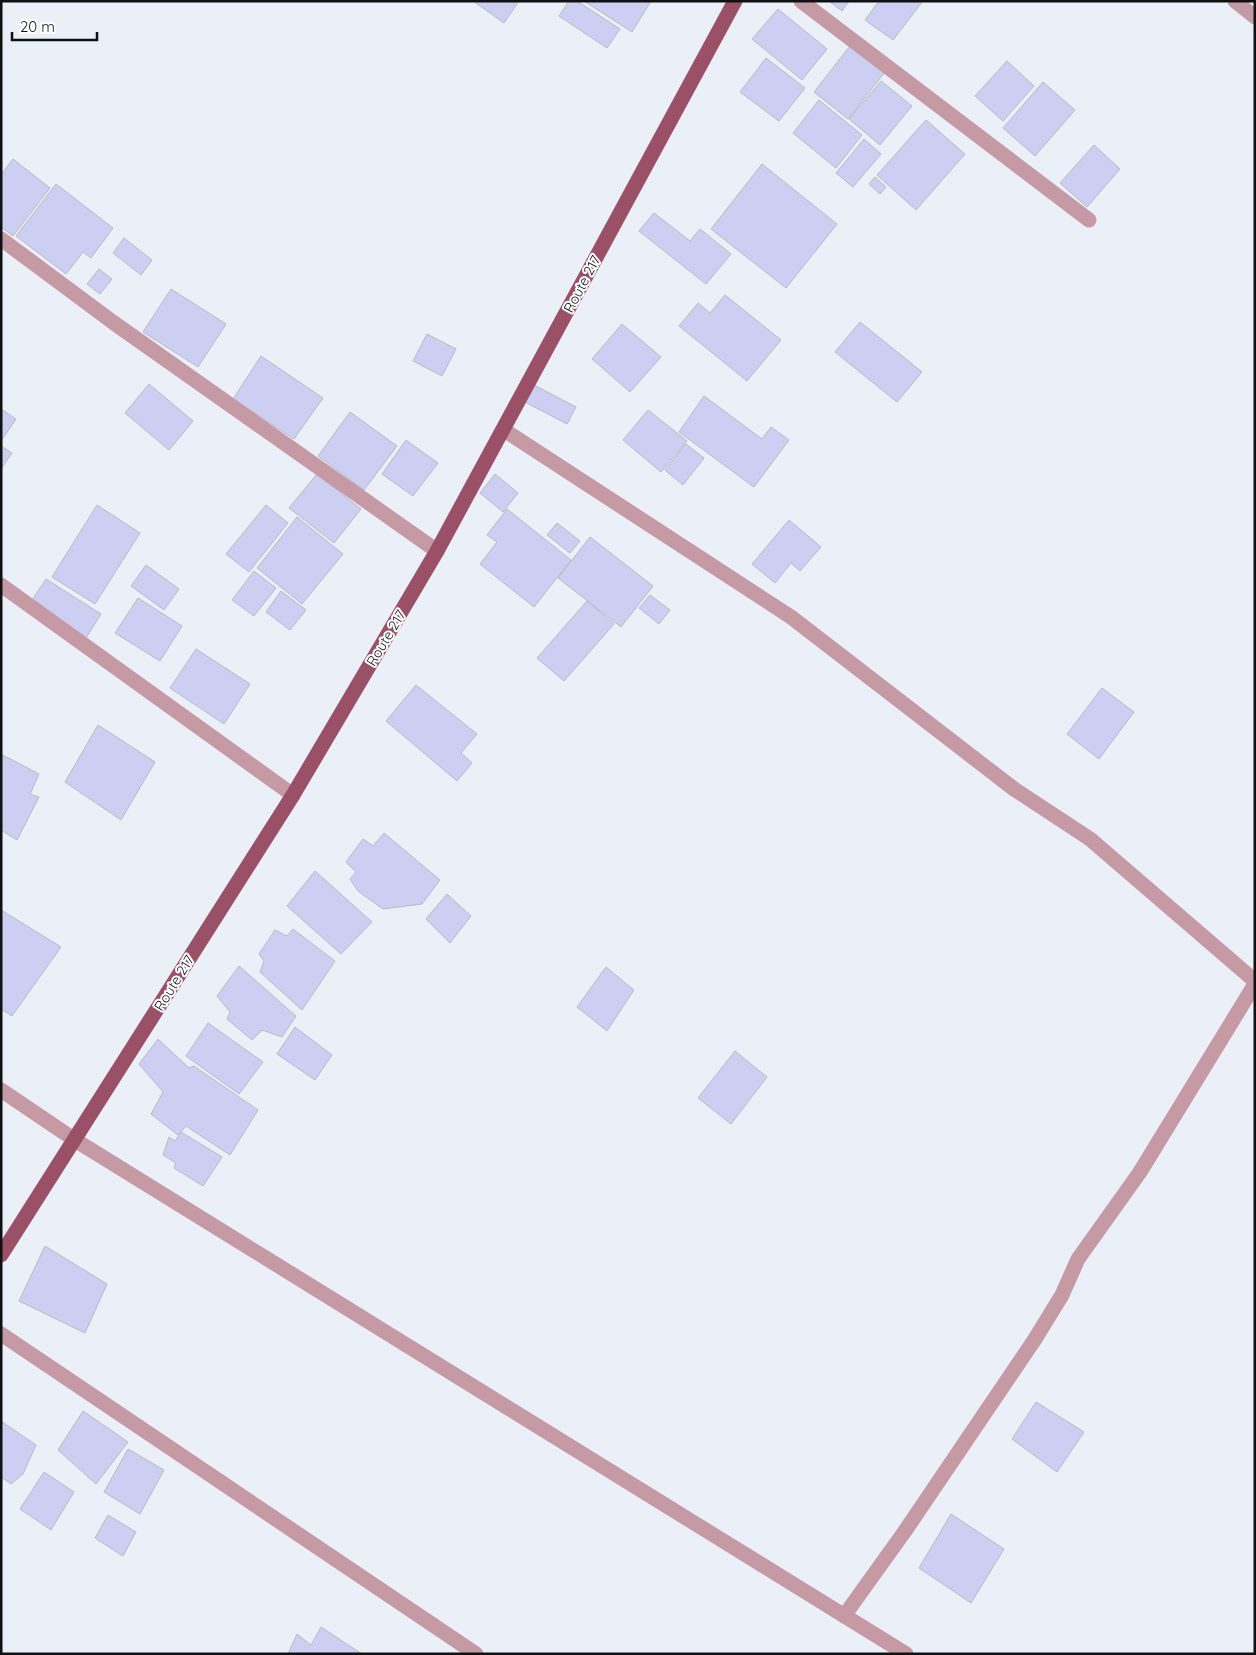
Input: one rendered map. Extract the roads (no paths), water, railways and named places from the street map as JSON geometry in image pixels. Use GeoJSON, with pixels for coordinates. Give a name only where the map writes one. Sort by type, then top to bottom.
{"type":"FeatureCollection","features":[{"type":"Feature","properties":{"kind":"main road","name":"Route 217"},"geometry":{"type":"LineString","coordinates":[[1,1255],[293,796],[437,551],[735,1]]}},
{"type":"Feature","properties":{"kind":"street"},"geometry":{"type":"LineString","coordinates":[[801,1],[1089,220]]}},
{"type":"Feature","properties":{"kind":"street"},"geometry":{"type":"LineString","coordinates":[[1235,1],[1255,17]]}},
{"type":"Feature","properties":{"kind":"street"},"geometry":{"type":"LineString","coordinates":[[1,239],[114,323],[437,551]]}},
{"type":"Feature","properties":{"kind":"street"},"geometry":{"type":"LineString","coordinates":[[504,430],[791,618],[1014,789],[1090,839],[1255,981]]}},
{"type":"Feature","properties":{"kind":"street"},"geometry":{"type":"LineString","coordinates":[[1,585],[293,796]]}},
{"type":"Feature","properties":{"kind":"street"},"geometry":{"type":"LineString","coordinates":[[844,1616],[1035,1339],[1062,1295],[1078,1259],[1140,1172],[1255,984]]}},
{"type":"Feature","properties":{"kind":"street"},"geometry":{"type":"LineString","coordinates":[[1,1090],[75,1140],[906,1654]]}},
{"type":"Feature","properties":{"kind":"street"},"geometry":{"type":"LineString","coordinates":[[1,1334],[476,1654]]}}]}
